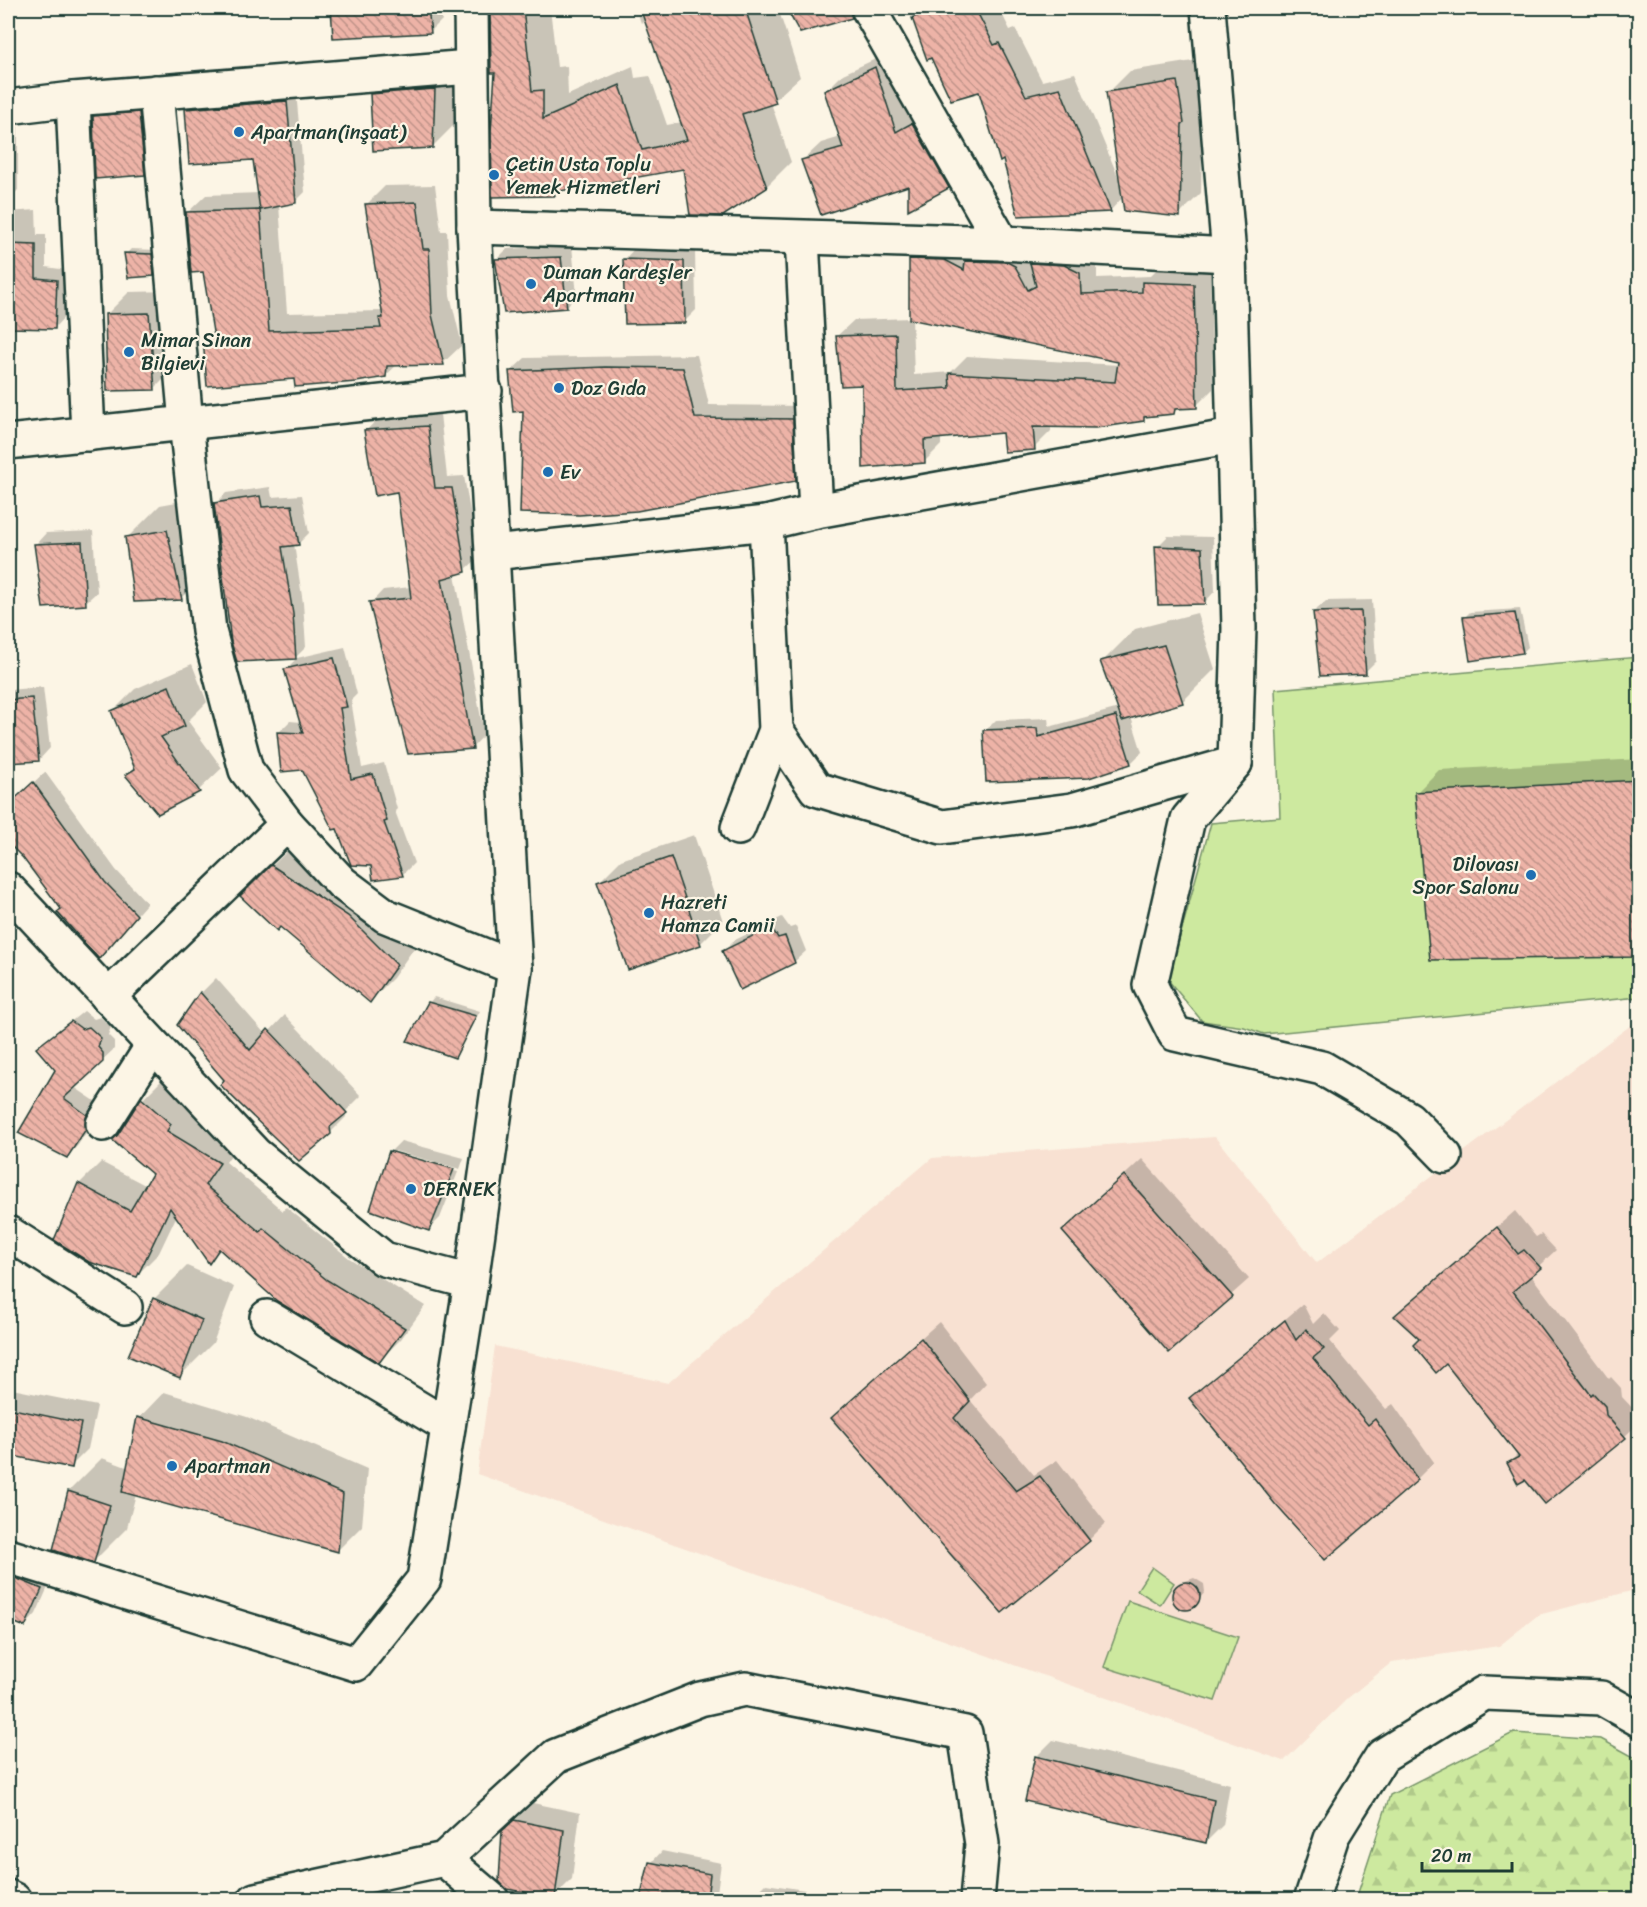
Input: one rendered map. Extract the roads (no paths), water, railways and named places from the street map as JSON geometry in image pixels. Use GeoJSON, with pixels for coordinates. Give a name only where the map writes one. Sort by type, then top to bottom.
{"type":"FeatureCollection","features":[{"type":"Feature","properties":{"kind":"street"},"geometry":{"type":"LineString","coordinates":[[8,1556],[356,1664],[424,1579],[471,1282],[515,968],[474,227],[470,67],[471,8]]}},
{"type":"Feature","properties":{"kind":"street"},"geometry":{"type":"LineString","coordinates":[[868,8],[1002,243]]}},
{"type":"Feature","properties":{"kind":"street"},"geometry":{"type":"LineString","coordinates":[[1208,8],[1229,255],[1239,628],[1234,763],[1188,819],[1150,985],[1175,1034],[1322,1068],[1409,1119],[1444,1156]]}},
{"type":"Feature","properties":{"kind":"street"},"geometry":{"type":"LineString","coordinates":[[8,106],[470,67]]}},
{"type":"Feature","properties":{"kind":"street"},"geometry":{"type":"LineString","coordinates":[[156,92],[186,423],[209,631],[246,770],[287,824],[342,883],[386,916],[515,968]]}},
{"type":"Feature","properties":{"kind":"street"},"geometry":{"type":"LineString","coordinates":[[73,99],[88,434]]}},
{"type":"Feature","properties":{"kind":"street"},"geometry":{"type":"LineString","coordinates":[[474,227],[1002,243],[1229,255]]}},
{"type":"Feature","properties":{"kind":"street"},"geometry":{"type":"LineString","coordinates":[[802,238],[816,511]]}},
{"type":"Feature","properties":{"kind":"street"},"geometry":{"type":"LineString","coordinates":[[8,442],[484,391]]}},
{"type":"Feature","properties":{"kind":"street"},"geometry":{"type":"LineString","coordinates":[[493,554],[766,523],[816,511],[1233,436]]}},
{"type":"Feature","properties":{"kind":"street"},"geometry":{"type":"LineString","coordinates":[[738,828],[776,730],[766,523]]}},
{"type":"Feature","properties":{"kind":"street"},"geometry":{"type":"LineString","coordinates":[[776,730],[816,789],[942,827],[1072,810],[1234,763]]}},
{"type":"Feature","properties":{"kind":"street"},"geometry":{"type":"LineString","coordinates":[[108,997],[287,824]]}},
{"type":"Feature","properties":{"kind":"street"},"geometry":{"type":"LineString","coordinates":[[8,889],[255,1154],[384,1259],[471,1282]]}},
{"type":"Feature","properties":{"kind":"street"},"geometry":{"type":"LineString","coordinates":[[103,1124],[153,1045]]}},
{"type":"Feature","properties":{"kind":"street"},"geometry":{"type":"LineString","coordinates":[[8,1233],[125,1307]]}},
{"type":"Feature","properties":{"kind":"street"},"geometry":{"type":"LineString","coordinates":[[267,1317],[448,1426]]}},
{"type":"Feature","properties":{"kind":"street"},"geometry":{"type":"LineString","coordinates":[[255,1899],[444,1859],[556,1756],[700,1699],[745,1689],[965,1733],[982,1844],[977,1899]]}},
{"type":"Feature","properties":{"kind":"street"},"geometry":{"type":"LineString","coordinates":[[1311,1899],[1332,1836],[1382,1756],[1484,1693],[1600,1698],[1640,1720]]}},
{"type":"Feature","properties":{"kind":"street"},"geometry":{"type":"LineString","coordinates":[[444,1859],[492,1899]]}},
{"type":"Feature","properties":{"kind":"street"},"geometry":{"type":"LineString","coordinates":[[8,1897],[15,1899]]}},
{"type":"Feature","properties":{"kind":"place","name":"Apartman(inşaat)"},"geometry":{"type":"Point","coordinates":[239,132]}},
{"type":"Feature","properties":{"kind":"place","name":"Çetin Usta Toplu Yemek Hizmetleri"},"geometry":{"type":"Point","coordinates":[494,175]}},
{"type":"Feature","properties":{"kind":"place","name":"Duman Kardeşler Apartmanı"},"geometry":{"type":"Point","coordinates":[531,284]}},
{"type":"Feature","properties":{"kind":"place","name":"Mimar Sinan Bilgievi"},"geometry":{"type":"Point","coordinates":[129,352]}},
{"type":"Feature","properties":{"kind":"place","name":"Doz Gıda"},"geometry":{"type":"Point","coordinates":[559,388]}},
{"type":"Feature","properties":{"kind":"place","name":"Ev"},"geometry":{"type":"Point","coordinates":[548,472]}},
{"type":"Feature","properties":{"kind":"place","name":"Dilovası Spor Salonu"},"geometry":{"type":"Point","coordinates":[1531,875]}},
{"type":"Feature","properties":{"kind":"place","name":"Hazreti Hamza Camii"},"geometry":{"type":"Point","coordinates":[649,913]}},
{"type":"Feature","properties":{"kind":"place","name":"DERNEK"},"geometry":{"type":"Point","coordinates":[411,1189]}},
{"type":"Feature","properties":{"kind":"place","name":"Apartman"},"geometry":{"type":"Point","coordinates":[172,1466]}}]}
